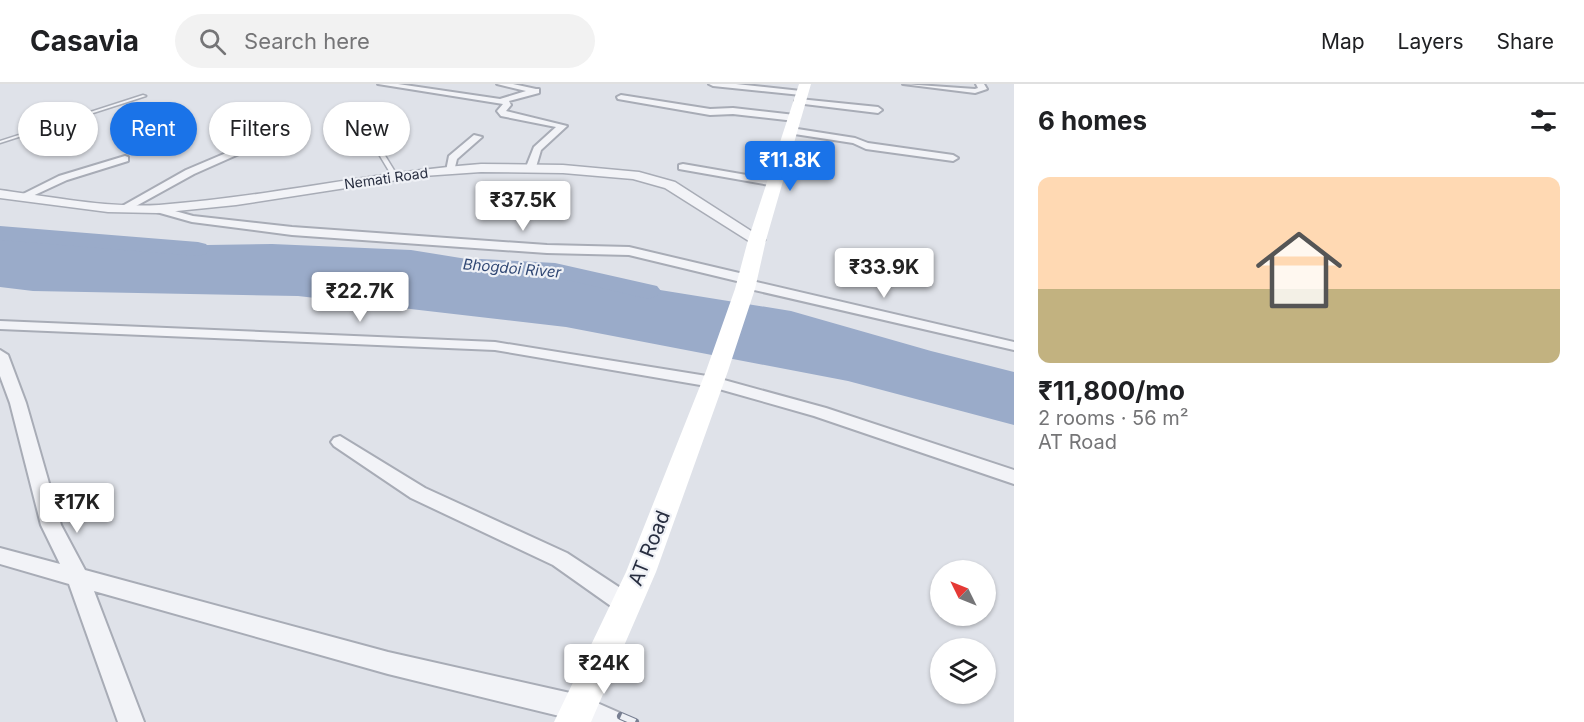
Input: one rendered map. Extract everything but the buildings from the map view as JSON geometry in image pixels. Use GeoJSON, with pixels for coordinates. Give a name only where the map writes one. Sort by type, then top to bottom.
{"type":"FeatureCollection","features":[{"type":"Feature","properties":{"kind":"main road"},"geometry":{"type":"LineString","coordinates":[[746,284],[798,106]]}},
{"type":"Feature","properties":{"kind":"main road","name":"AT Road"},"geometry":{"type":"LineString","coordinates":[[575,714],[626,604],[715,377],[746,284]]}},
{"type":"Feature","properties":{"kind":"street"},"geometry":{"type":"LineString","coordinates":[[382,84],[501,101],[507,104],[501,111],[504,114],[563,126],[537,149],[531,167]]}},
{"type":"Feature","properties":{"kind":"street"},"geometry":{"type":"LineString","coordinates":[[501,84],[536,91],[501,101]]}},
{"type":"Feature","properties":{"kind":"street"},"geometry":{"type":"LineString","coordinates":[[713,84],[798,106],[875,114]]}},
{"type":"Feature","properties":{"kind":"street"},"geometry":{"type":"LineString","coordinates":[[908,84],[975,91],[983,89],[980,84]]}},
{"type":"Feature","properties":{"kind":"street"},"geometry":{"type":"LineString","coordinates":[[621,97],[710,112],[798,106],[866,146],[953,158]]}},
{"type":"Feature","properties":{"kind":"street"},"geometry":{"type":"LineString","coordinates":[[450,169],[452,158],[477,137]]}},
{"type":"Feature","properties":{"kind":"street"},"geometry":{"type":"LineString","coordinates":[[123,209],[225,156]]}},
{"type":"Feature","properties":{"kind":"street"},"geometry":{"type":"LineString","coordinates":[[22,197],[53,182],[125,159]]}},
{"type":"Feature","properties":{"kind":"street","name":"Nemati Road"},"geometry":{"type":"LineString","coordinates":[[0,194],[123,209],[158,209],[236,201],[394,175],[450,169],[531,167],[610,172],[662,182],[681,190],[757,240]]}},
{"type":"Feature","properties":{"kind":"street"},"geometry":{"type":"LineString","coordinates":[[683,167],[776,183]]}},
{"type":"Feature","properties":{"kind":"street"},"geometry":{"type":"LineString","coordinates":[[158,209],[192,219],[303,232],[547,249],[629,251],[746,284],[1014,346]]}},
{"type":"Feature","properties":{"kind":"street"},"geometry":{"type":"LineString","coordinates":[[0,325],[470,344],[715,377],[1014,477]]}},
{"type":"Feature","properties":{"kind":"street"},"geometry":{"type":"LineString","coordinates":[[0,356],[18,403],[51,525],[78,578],[131,722]]}},
{"type":"Feature","properties":{"kind":"street"},"geometry":{"type":"LineString","coordinates":[[340,442],[418,493],[560,559],[626,604]]}},
{"type":"Feature","properties":{"kind":"street"},"geometry":{"type":"LineString","coordinates":[[0,556],[611,722]]}},
{"type":"Feature","properties":{"kind":"lane"},"geometry":{"type":"LineString","coordinates":[[0,142],[144,96]]}},
{"type":"Feature","properties":{"kind":"lane"},"geometry":{"type":"LineString","coordinates":[[383,156],[394,175]]}},
{"type":"Feature","properties":{"kind":"water"},"geometry":{"type":"Polygon","coordinates":[[[0,237],[143,246],[272,244],[411,250],[791,311],[1014,372],[1014,425],[848,381],[566,327],[298,296],[33,291],[0,287],[0,237]]]}},
{"type":"Feature","properties":{"kind":"waterway","name":"Bhogdoi River"},"geometry":{"type":"LineString","coordinates":[[0,233],[198,249]]}},
{"type":"Feature","properties":{"kind":"waterway","name":"Bhogdoi River"},"geometry":{"type":"LineString","coordinates":[[481,266],[555,270],[648,291]]}},
{"type":"Feature","properties":{"kind":"railway"},"geometry":{"type":"LineString","coordinates":[[621,716],[635,722]]}}]}
